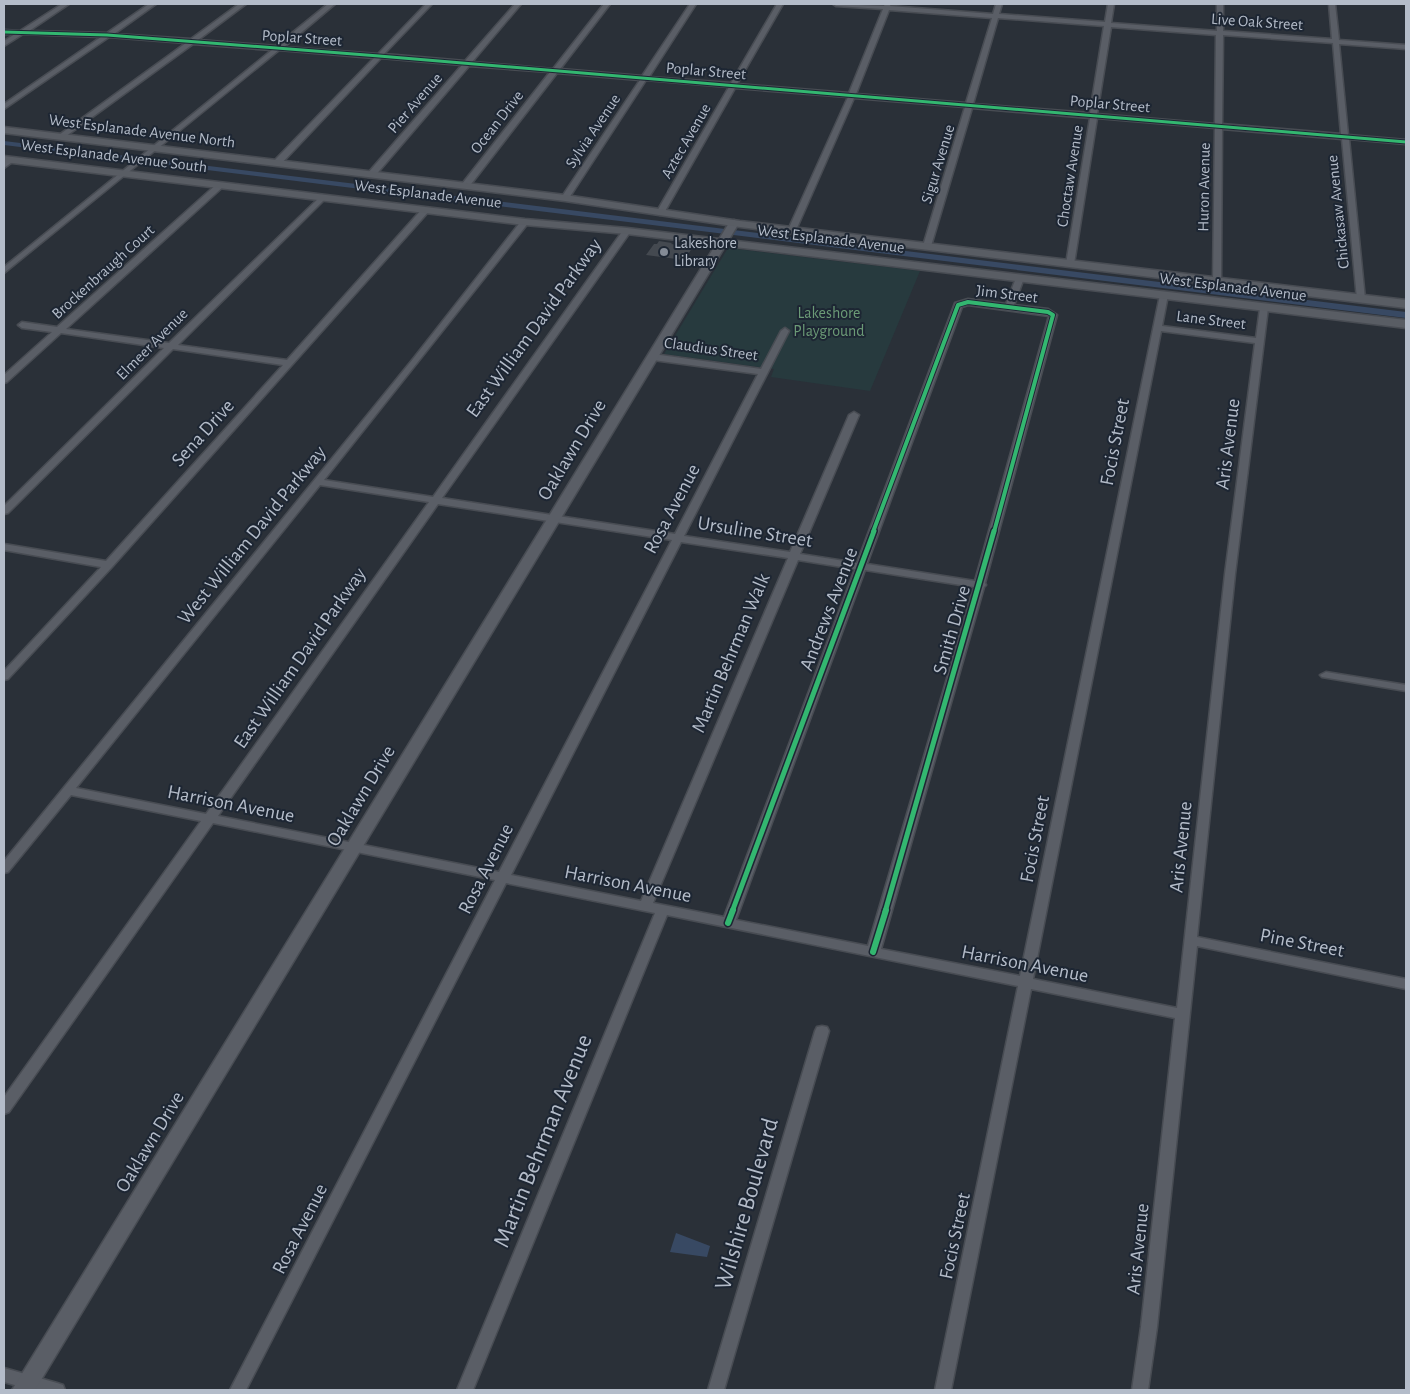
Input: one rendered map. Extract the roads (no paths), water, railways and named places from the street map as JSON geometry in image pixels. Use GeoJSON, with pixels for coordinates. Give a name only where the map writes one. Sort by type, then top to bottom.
{"type":"FeatureCollection","features":[{"type":"Feature","properties":{"kind":"main road","name":"West Esplanade Avenue North"},"geometry":{"type":"LineString","coordinates":[[4,130],[62,137],[150,152],[277,163]]}},
{"type":"Feature","properties":{"kind":"main road","name":"West Esplanade Avenue South"},"geometry":{"type":"LineString","coordinates":[[6,162],[123,173],[221,185]]}},
{"type":"Feature","properties":{"kind":"main road","name":"West Esplanade Avenue"},"geometry":{"type":"LineString","coordinates":[[277,163],[565,198],[660,213],[729,232],[1020,278],[1406,324]]}},
{"type":"Feature","properties":{"kind":"main road","name":"West Esplanade Avenue"},"geometry":{"type":"LineString","coordinates":[[221,185],[525,222],[627,230],[729,232],[792,230],[1406,304]]}},
{"type":"Feature","properties":{"kind":"street"},"geometry":{"type":"LineString","coordinates":[[4,44],[66,4]]}},
{"type":"Feature","properties":{"kind":"street"},"geometry":{"type":"LineString","coordinates":[[4,107],[154,4]]}},
{"type":"Feature","properties":{"kind":"street"},"geometry":{"type":"LineString","coordinates":[[62,137],[243,4]]}},
{"type":"Feature","properties":{"kind":"street"},"geometry":{"type":"LineString","coordinates":[[4,271],[332,4]]}},
{"type":"Feature","properties":{"kind":"street"},"geometry":{"type":"LineString","coordinates":[[277,163],[429,4]]}},
{"type":"Feature","properties":{"kind":"street","name":"Pier Avenue"},"geometry":{"type":"LineString","coordinates":[[371,175],[518,4]]}},
{"type":"Feature","properties":{"kind":"street","name":"Ocean Drive"},"geometry":{"type":"LineString","coordinates":[[465,186],[607,4]]}},
{"type":"Feature","properties":{"kind":"street","name":"Sylvia Avenue"},"geometry":{"type":"LineString","coordinates":[[565,198],[694,4]]}},
{"type":"Feature","properties":{"kind":"street","name":"Aztec Avenue"},"geometry":{"type":"LineString","coordinates":[[660,213],[780,4]]}},
{"type":"Feature","properties":{"kind":"street","name":"Live Oak Street"},"geometry":{"type":"LineString","coordinates":[[836,4],[888,6],[1406,47]]}},
{"type":"Feature","properties":{"kind":"street","name":"Sigur Avenue"},"geometry":{"type":"LineString","coordinates":[[927,246],[999,4]]}},
{"type":"Feature","properties":{"kind":"street","name":"Choctaw Avenue"},"geometry":{"type":"LineString","coordinates":[[1070,264],[1111,4]]}},
{"type":"Feature","properties":{"kind":"street","name":"Huron Avenue"},"geometry":{"type":"LineString","coordinates":[[1217,281],[1220,4]]}},
{"type":"Feature","properties":{"kind":"street","name":"Chickasaw Avenue"},"geometry":{"type":"LineString","coordinates":[[1332,4],[1361,299]]}},
{"type":"Feature","properties":{"kind":"street"},"geometry":{"type":"LineString","coordinates":[[792,230],[852,95],[888,6]]}},
{"type":"Feature","properties":{"kind":"street","name":"Poplar Street"},"geometry":{"type":"LineString","coordinates":[[4,32],[107,35],[379,56],[1406,142]]}},
{"type":"Feature","properties":{"kind":"street","name":"Brockenbraugh Court"},"geometry":{"type":"LineString","coordinates":[[4,380],[221,185]]}},
{"type":"Feature","properties":{"kind":"street","name":"Elmeer Avenue"},"geometry":{"type":"LineString","coordinates":[[4,511],[321,198]]}},
{"type":"Feature","properties":{"kind":"street","name":"Sena Drive"},"geometry":{"type":"LineString","coordinates":[[4,676],[108,565],[426,210]]}},
{"type":"Feature","properties":{"kind":"street","name":"West William David Parkway"},"geometry":{"type":"LineString","coordinates":[[4,869],[416,361],[525,222]]}},
{"type":"Feature","properties":{"kind":"street","name":"East William David Parkway"},"geometry":{"type":"LineString","coordinates":[[4,1108],[627,230]]}},
{"type":"Feature","properties":{"kind":"street","name":"Oaklawn Drive"},"geometry":{"type":"LineString","coordinates":[[25,1386],[729,232]]}},
{"type":"Feature","properties":{"kind":"street"},"geometry":{"type":"LineString","coordinates":[[1010,306],[1020,278]]}},
{"type":"Feature","properties":{"kind":"street","name":"Focis Street"},"geometry":{"type":"LineString","coordinates":[[942,1390],[1164,295]]}},
{"type":"Feature","properties":{"kind":"street","name":"Jim Street"},"geometry":{"type":"LineString","coordinates":[[958,305],[968,302],[1010,306],[1048,312],[1053,315]]}},
{"type":"Feature","properties":{"kind":"street","name":"Andrews Avenue"},"geometry":{"type":"LineString","coordinates":[[728,923],[958,305]]}},
{"type":"Feature","properties":{"kind":"street","name":"Aris Avenue"},"geometry":{"type":"LineString","coordinates":[[1140,1390],[1149,1327],[1230,574],[1264,308]]}},
{"type":"Feature","properties":{"kind":"street","name":"Smith Drive"},"geometry":{"type":"LineString","coordinates":[[874,952],[981,585],[1053,315]]}},
{"type":"Feature","properties":{"kind":"street"},"geometry":{"type":"LineString","coordinates":[[22,325],[289,363]]}},
{"type":"Feature","properties":{"kind":"street","name":"Lane Street"},"geometry":{"type":"LineString","coordinates":[[1158,328],[1260,341]]}},
{"type":"Feature","properties":{"kind":"street","name":"Rosa Avenue"},"geometry":{"type":"LineString","coordinates":[[238,1390],[785,331]]}},
{"type":"Feature","properties":{"kind":"street","name":"Claudius Street"},"geometry":{"type":"LineString","coordinates":[[653,357],[767,368]]}},
{"type":"Feature","properties":{"kind":"street","name":"Martin Behrman Walk"},"geometry":{"type":"LineString","coordinates":[[645,906],[854,415]]}},
{"type":"Feature","properties":{"kind":"street","name":"Ursuline Street"},"geometry":{"type":"LineString","coordinates":[[317,482],[981,585]]}},
{"type":"Feature","properties":{"kind":"street"},"geometry":{"type":"LineString","coordinates":[[4,547],[108,565]]}},
{"type":"Feature","properties":{"kind":"street"},"geometry":{"type":"LineString","coordinates":[[1326,675],[1406,688]]}},
{"type":"Feature","properties":{"kind":"street","name":"Harrison Avenue"},"geometry":{"type":"LineString","coordinates":[[67,790],[1182,1014]]}},
{"type":"Feature","properties":{"kind":"street","name":"Martin Behrman Avenue"},"geometry":{"type":"LineString","coordinates":[[465,1390],[663,910]]}},
{"type":"Feature","properties":{"kind":"street","name":"Pine Street"},"geometry":{"type":"LineString","coordinates":[[1190,940],[1406,984]]}},
{"type":"Feature","properties":{"kind":"street","name":"Wilshire Boulevard"},"geometry":{"type":"LineString","coordinates":[[716,1390],[822,1031]]}},
{"type":"Feature","properties":{"kind":"street"},"geometry":{"type":"LineString","coordinates":[[4,1375],[25,1386],[58,1390]]}},
{"type":"Feature","properties":{"kind":"water"},"geometry":{"type":"Polygon","coordinates":[[[676,1233],[710,1246],[707,1257],[670,1252],[676,1233]]]}},
{"type":"Feature","properties":{"kind":"waterway"},"geometry":{"type":"LineString","coordinates":[[4,143],[1406,315]]}},
{"type":"Feature","properties":{"kind":"place","name":"Lakeshore Library"},"geometry":{"type":"Point","coordinates":[664,252]}},
{"type":"Feature","properties":{"kind":"park label","name":"Lakeshore Playground"},"geometry":{"type":"Point","coordinates":[829,322]}}]}
